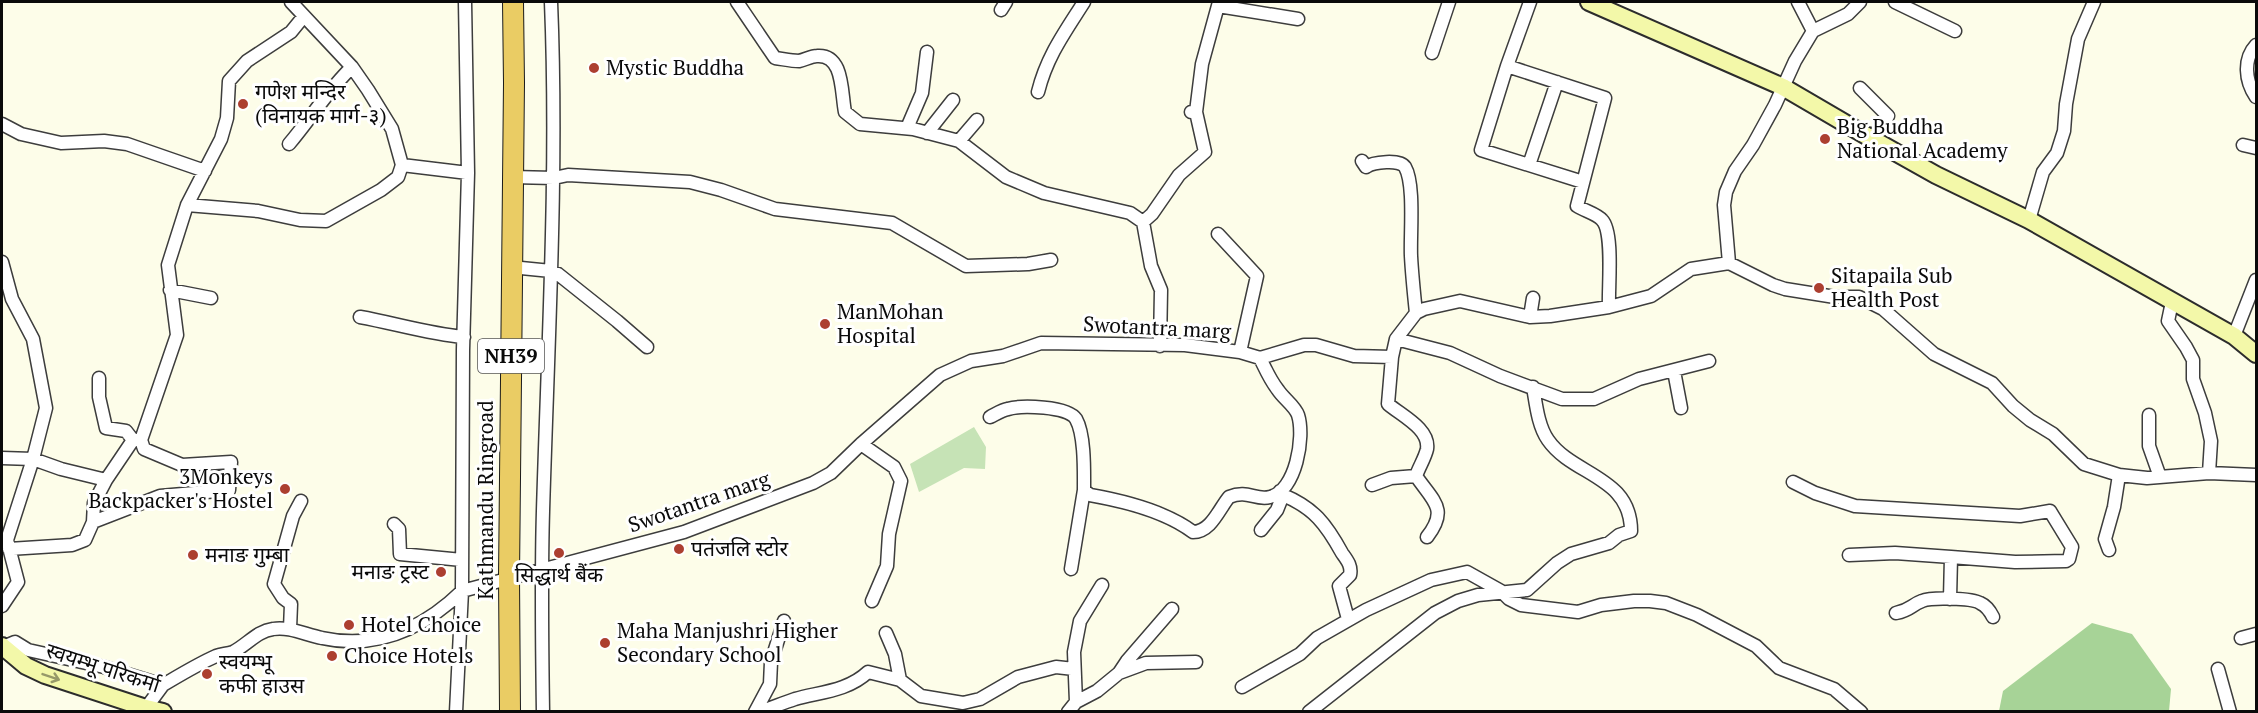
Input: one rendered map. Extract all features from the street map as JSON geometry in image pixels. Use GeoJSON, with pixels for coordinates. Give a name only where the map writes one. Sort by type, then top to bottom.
{"type":"FeatureCollection","features":[{"type":"Feature","properties":{"kind":"highway","name":"Kathmandu Ringroad"},"geometry":{"type":"LineString","coordinates":[[510,711],[508,577],[513,2]]}},
{"type":"Feature","properties":{"kind":"main road"},"geometry":{"type":"LineString","coordinates":[[1589,2],[1783,87],[1936,174],[2029,220],[2234,336],[2256,354]]}},
{"type":"Feature","properties":{"kind":"main road","name":"स्वयम्भू परिकर्मा"},"geometry":{"type":"LineString","coordinates":[[2,646],[26,666],[45,675],[146,708],[163,711]]}},
{"type":"Feature","properties":{"kind":"street"},"geometry":{"type":"LineString","coordinates":[[187,204],[258,211],[300,220],[326,221],[381,190],[398,177],[402,165],[387,119],[352,67],[291,2]]}},
{"type":"Feature","properties":{"kind":"street"},"geometry":{"type":"LineString","coordinates":[[456,711],[462,591],[468,173],[465,2]]}},
{"type":"Feature","properties":{"kind":"street"},"geometry":{"type":"LineString","coordinates":[[543,711],[542,569],[554,178],[551,2]]}},
{"type":"Feature","properties":{"kind":"street"},"geometry":{"type":"LineString","coordinates":[[737,2],[775,58],[800,61],[814,56],[826,56],[833,59],[837,68],[844,112],[860,124],[907,128],[960,141],[1005,177],[1044,193],[1130,213],[1143,222],[1150,266],[1161,290],[1160,346]]}},
{"type":"Feature","properties":{"kind":"street"},"geometry":{"type":"LineString","coordinates":[[1038,92],[1051,52],[1084,2]]}},
{"type":"Feature","properties":{"kind":"street"},"geometry":{"type":"LineString","coordinates":[[1432,53],[1449,2]]}},
{"type":"Feature","properties":{"kind":"street"},"geometry":{"type":"LineString","coordinates":[[1530,2],[1481,150],[1583,182]]}},
{"type":"Feature","properties":{"kind":"street"},"geometry":{"type":"LineString","coordinates":[[1798,2],[1813,32]]}},
{"type":"Feature","properties":{"kind":"street"},"geometry":{"type":"LineString","coordinates":[[1729,263],[1724,217],[1726,192],[1735,171],[1753,145],[1795,61],[1813,32],[1848,14],[1860,2]]}},
{"type":"Feature","properties":{"kind":"street"},"geometry":{"type":"LineString","coordinates":[[1895,2],[1955,31]]}},
{"type":"Feature","properties":{"kind":"street"},"geometry":{"type":"LineString","coordinates":[[2029,220],[2043,172],[2057,153],[2064,132],[2066,104],[2078,39],[2094,2]]}},
{"type":"Feature","properties":{"kind":"street"},"geometry":{"type":"LineString","coordinates":[[1143,222],[1152,214],[1179,175],[1205,152],[1194,112],[1202,64],[1218,4],[1298,19]]}},
{"type":"Feature","properties":{"kind":"street"},"geometry":{"type":"LineString","coordinates":[[9,549],[72,545],[85,540],[93,522],[94,503],[106,480],[137,440],[177,335],[168,265],[187,204],[221,140],[227,118],[229,81],[247,61],[291,32],[304,16]]}},
{"type":"Feature","properties":{"kind":"street"},"geometry":{"type":"LineString","coordinates":[[2256,45],[2249,53],[2247,67],[2250,89],[2256,97]]}},
{"type":"Feature","properties":{"kind":"street"},"geometry":{"type":"LineString","coordinates":[[907,128],[922,93],[927,52]]}},
{"type":"Feature","properties":{"kind":"street"},"geometry":{"type":"LineString","coordinates":[[1507,66],[1605,98],[1577,206],[1602,220],[1607,232],[1608,306]]}},
{"type":"Feature","properties":{"kind":"street"},"geometry":{"type":"LineString","coordinates":[[289,144],[313,116],[332,86],[352,67]]}},
{"type":"Feature","properties":{"kind":"street"},"geometry":{"type":"LineString","coordinates":[[1529,165],[1557,82]]}},
{"type":"Feature","properties":{"kind":"street"},"geometry":{"type":"LineString","coordinates":[[1860,88],[1888,116],[1872,139]]}},
{"type":"Feature","properties":{"kind":"street"},"geometry":{"type":"LineString","coordinates":[[927,133],[953,100]]}},
{"type":"Feature","properties":{"kind":"street"},"geometry":{"type":"LineString","coordinates":[[960,141],[977,120]]}},
{"type":"Feature","properties":{"kind":"street"},"geometry":{"type":"LineString","coordinates":[[2,124],[21,134],[61,143],[104,141],[127,144],[205,171]]}},
{"type":"Feature","properties":{"kind":"street"},"geometry":{"type":"LineString","coordinates":[[2243,146],[2256,148]]}},
{"type":"Feature","properties":{"kind":"street"},"geometry":{"type":"LineString","coordinates":[[1362,161],[1366,167],[1371,163],[1390,161],[1399,162],[1405,167],[1410,199],[1411,256],[1416,313]]}},
{"type":"Feature","properties":{"kind":"street"},"geometry":{"type":"LineString","coordinates":[[402,165],[468,173]]}},
{"type":"Feature","properties":{"kind":"street"},"geometry":{"type":"LineString","coordinates":[[512,177],[554,178],[568,175],[690,182],[775,209],[892,223],[966,266],[1028,264],[1051,260]]}},
{"type":"Feature","properties":{"kind":"street"},"geometry":{"type":"LineString","coordinates":[[1218,234],[1257,276],[1240,352]]}},
{"type":"Feature","properties":{"kind":"street"},"geometry":{"type":"LineString","coordinates":[[2,262],[12,299],[33,339],[45,396],[45,416],[7,540],[18,582],[2,606]]}},
{"type":"Feature","properties":{"kind":"street"},"geometry":{"type":"LineString","coordinates":[[1416,476],[1426,452],[1425,433],[1388,404],[1396,339],[1416,313],[1460,301],[1530,317],[1550,316],[1651,296],[1691,269],[1729,263],[1785,289],[1835,297],[1859,297],[1883,309],[1934,354],[1992,383],[2013,406],[2053,434],[2084,464],[2119,475],[2147,478],[2209,473],[2256,475]]}},
{"type":"Feature","properties":{"kind":"street"},"geometry":{"type":"LineString","coordinates":[[511,267],[551,271],[647,347]]}},
{"type":"Feature","properties":{"kind":"street"},"geometry":{"type":"LineString","coordinates":[[2234,336],[2256,280]]}},
{"type":"Feature","properties":{"kind":"street"},"geometry":{"type":"LineString","coordinates":[[170,290],[211,298]]}},
{"type":"Feature","properties":{"kind":"street"},"geometry":{"type":"LineString","coordinates":[[1530,317],[1533,298]]}},
{"type":"Feature","properties":{"kind":"street"},"geometry":{"type":"LineString","coordinates":[[2172,302],[2168,321],[2193,360],[2193,379],[2205,413],[2211,441],[2209,473]]}},
{"type":"Feature","properties":{"kind":"street"},"geometry":{"type":"LineString","coordinates":[[360,317],[392,322],[443,336],[464,337]]}},
{"type":"Feature","properties":{"kind":"street"},"geometry":{"type":"LineString","coordinates":[[1396,339],[1450,353],[1500,376],[1562,399],[1594,399],[1639,379],[1709,362]]}},
{"type":"Feature","properties":{"kind":"street","name":"Swotantra marg"},"geometry":{"type":"LineString","coordinates":[[462,591],[684,532],[813,483],[831,473],[940,375],[971,361],[1003,356],[1041,343],[1185,345],[1240,352],[1260,358]]}},
{"type":"Feature","properties":{"kind":"street"},"geometry":{"type":"LineString","coordinates":[[1261,530],[1277,510],[1282,493],[1296,465],[1300,437],[1298,414],[1277,389],[1260,358],[1304,345],[1316,345],[1354,356],[1392,357]]}},
{"type":"Feature","properties":{"kind":"street"},"geometry":{"type":"LineString","coordinates":[[1674,371],[1681,408]]}},
{"type":"Feature","properties":{"kind":"street"},"geometry":{"type":"LineString","coordinates":[[93,522],[160,496],[230,490],[231,462],[182,465],[144,449],[126,431],[106,428],[99,397],[99,378]]}},
{"type":"Feature","properties":{"kind":"street"},"geometry":{"type":"LineString","coordinates":[[1309,711],[1435,613],[1458,601],[1501,591],[1527,590],[1557,563],[1571,554],[1609,543],[1619,535],[1631,531],[1631,517],[1611,485],[1563,457],[1547,440],[1540,421],[1533,387]]}},
{"type":"Feature","properties":{"kind":"street"},"geometry":{"type":"LineString","coordinates":[[990,417],[1009,408],[1055,408],[1075,417],[1079,428],[1084,490],[1071,569]]}},
{"type":"Feature","properties":{"kind":"street"},"geometry":{"type":"LineString","coordinates":[[2149,415],[2149,446],[2160,477]]}},
{"type":"Feature","properties":{"kind":"street"},"geometry":{"type":"LineString","coordinates":[[861,444],[894,467],[901,481],[889,534],[887,566],[872,601]]}},
{"type":"Feature","properties":{"kind":"street"},"geometry":{"type":"LineString","coordinates":[[2,458],[33,459],[61,469],[106,480]]}},
{"type":"Feature","properties":{"kind":"street"},"geometry":{"type":"LineString","coordinates":[[2109,550],[2105,539],[2114,507],[2119,475]]}},
{"type":"Feature","properties":{"kind":"street"},"geometry":{"type":"LineString","coordinates":[[1372,485],[1391,478],[1416,476]]}},
{"type":"Feature","properties":{"kind":"street"},"geometry":{"type":"LineString","coordinates":[[1416,476],[1438,508],[1438,523],[1427,537]]}},
{"type":"Feature","properties":{"kind":"street"},"geometry":{"type":"LineString","coordinates":[[1793,482],[1815,493],[1855,506],[2020,516],[2050,511],[2072,547],[2071,555],[2066,561],[2015,562],[1895,553],[1849,555]]}},
{"type":"Feature","properties":{"kind":"street"},"geometry":{"type":"LineString","coordinates":[[1084,490],[1090,495],[1146,509],[1197,532],[1207,528],[1229,497],[1246,493],[1259,497],[1270,497],[1282,493],[1301,502],[1315,513],[1329,530],[1350,566],[1350,575],[1340,586],[1348,619]]}},
{"type":"Feature","properties":{"kind":"street"},"geometry":{"type":"LineString","coordinates":[[290,629],[291,604],[283,598],[274,584],[293,516],[302,501]]}},
{"type":"Feature","properties":{"kind":"street"},"geometry":{"type":"LineString","coordinates":[[1146,509],[1180,533]]}},
{"type":"Feature","properties":{"kind":"street"},"geometry":{"type":"LineString","coordinates":[[394,524],[399,529],[400,554],[462,560]]}},
{"type":"Feature","properties":{"kind":"street"},"geometry":{"type":"LineString","coordinates":[[1950,599],[1951,557]]}},
{"type":"Feature","properties":{"kind":"street"},"geometry":{"type":"LineString","coordinates":[[1242,687],[1300,654],[1317,638],[1348,619],[1431,580],[1467,572],[1521,605],[1578,612],[1601,605],[1634,601],[1666,603],[1697,615],[1756,646],[1779,668],[1834,689],[1861,711]]}},
{"type":"Feature","properties":{"kind":"street"},"geometry":{"type":"LineString","coordinates":[[1072,707],[1074,652],[1080,621],[1102,585]]}},
{"type":"Feature","properties":{"kind":"street"},"geometry":{"type":"LineString","coordinates":[[146,708],[163,685],[217,656],[233,652],[262,632],[273,628],[290,629],[324,639],[360,642],[379,639],[421,624],[442,610],[462,591]]}},
{"type":"Feature","properties":{"kind":"street"},"geometry":{"type":"LineString","coordinates":[[1896,613],[1908,611],[1922,600],[1950,599],[1979,602],[1988,608],[1993,617]]}},
{"type":"Feature","properties":{"kind":"street"},"geometry":{"type":"LineString","coordinates":[[1072,707],[1119,673],[1172,609]]}},
{"type":"Feature","properties":{"kind":"street"},"geometry":{"type":"LineString","coordinates":[[757,711],[770,684],[771,662],[784,621]]}},
{"type":"Feature","properties":{"kind":"street"},"geometry":{"type":"LineString","coordinates":[[886,633],[895,654],[900,680]]}},
{"type":"Feature","properties":{"kind":"street"},"geometry":{"type":"LineString","coordinates":[[2241,638],[2256,634]]}},
{"type":"Feature","properties":{"kind":"street"},"geometry":{"type":"LineString","coordinates":[[2,646],[15,642],[28,650],[104,667],[163,685]]}},
{"type":"Feature","properties":{"kind":"street"},"geometry":{"type":"LineString","coordinates":[[1119,673],[1146,663],[1196,662]]}},
{"type":"Feature","properties":{"kind":"street"},"geometry":{"type":"LineString","coordinates":[[757,711],[824,694],[860,679],[868,672],[900,680],[921,696],[963,703],[980,699],[1018,677],[1056,667],[1074,669]]}},
{"type":"Feature","properties":{"kind":"street"},"geometry":{"type":"LineString","coordinates":[[2218,669],[2230,711]]}},
{"type":"Feature","properties":{"kind":"green space"},"geometry":{"type":"Polygon","coordinates":[[[974,427],[986,447],[985,469],[964,468],[919,492],[910,464],[974,427]]]}},
{"type":"Feature","properties":{"kind":"green space"},"geometry":{"type":"Polygon","coordinates":[[[2092,623],[2132,634],[2171,689],[2169,711],[1999,711],[2003,691],[2092,623]]]}},
{"type":"Feature","properties":{"kind":"place","name":"Mystic Buddha"},"geometry":{"type":"Point","coordinates":[594,68]}},
{"type":"Feature","properties":{"kind":"place","name":"गणेश मन्दिर (विनायक मार्ग-३)"},"geometry":{"type":"Point","coordinates":[243,104]}},
{"type":"Feature","properties":{"kind":"place","name":"Big Buddha National Academy"},"geometry":{"type":"Point","coordinates":[1825,139]}},
{"type":"Feature","properties":{"kind":"place","name":"Sitapaila Sub Health Post"},"geometry":{"type":"Point","coordinates":[1819,288]}},
{"type":"Feature","properties":{"kind":"place","name":"ManMohan Hospital"},"geometry":{"type":"Point","coordinates":[825,324]}},
{"type":"Feature","properties":{"kind":"place","name":"3Monkeys Backpacker's Hostel"},"geometry":{"type":"Point","coordinates":[285,489]}},
{"type":"Feature","properties":{"kind":"place","name":"पतंजलि स्टोर"},"geometry":{"type":"Point","coordinates":[679,549]}},
{"type":"Feature","properties":{"kind":"place","name":"सिद्धार्थ बैंक"},"geometry":{"type":"Point","coordinates":[559,553]}},
{"type":"Feature","properties":{"kind":"place","name":"मनाङ गुम्बा"},"geometry":{"type":"Point","coordinates":[193,555]}},
{"type":"Feature","properties":{"kind":"place","name":"मनाङ ट्रस्ट"},"geometry":{"type":"Point","coordinates":[441,572]}},
{"type":"Feature","properties":{"kind":"place","name":"Hotel Choice"},"geometry":{"type":"Point","coordinates":[349,625]}},
{"type":"Feature","properties":{"kind":"place","name":"Maha Manjushri Higher Secondary School"},"geometry":{"type":"Point","coordinates":[605,643]}},
{"type":"Feature","properties":{"kind":"place","name":"Choice Hotels"},"geometry":{"type":"Point","coordinates":[332,656]}},
{"type":"Feature","properties":{"kind":"place","name":"स्वयम्भू कफी हाउस"},"geometry":{"type":"Point","coordinates":[207,674]}}]}
